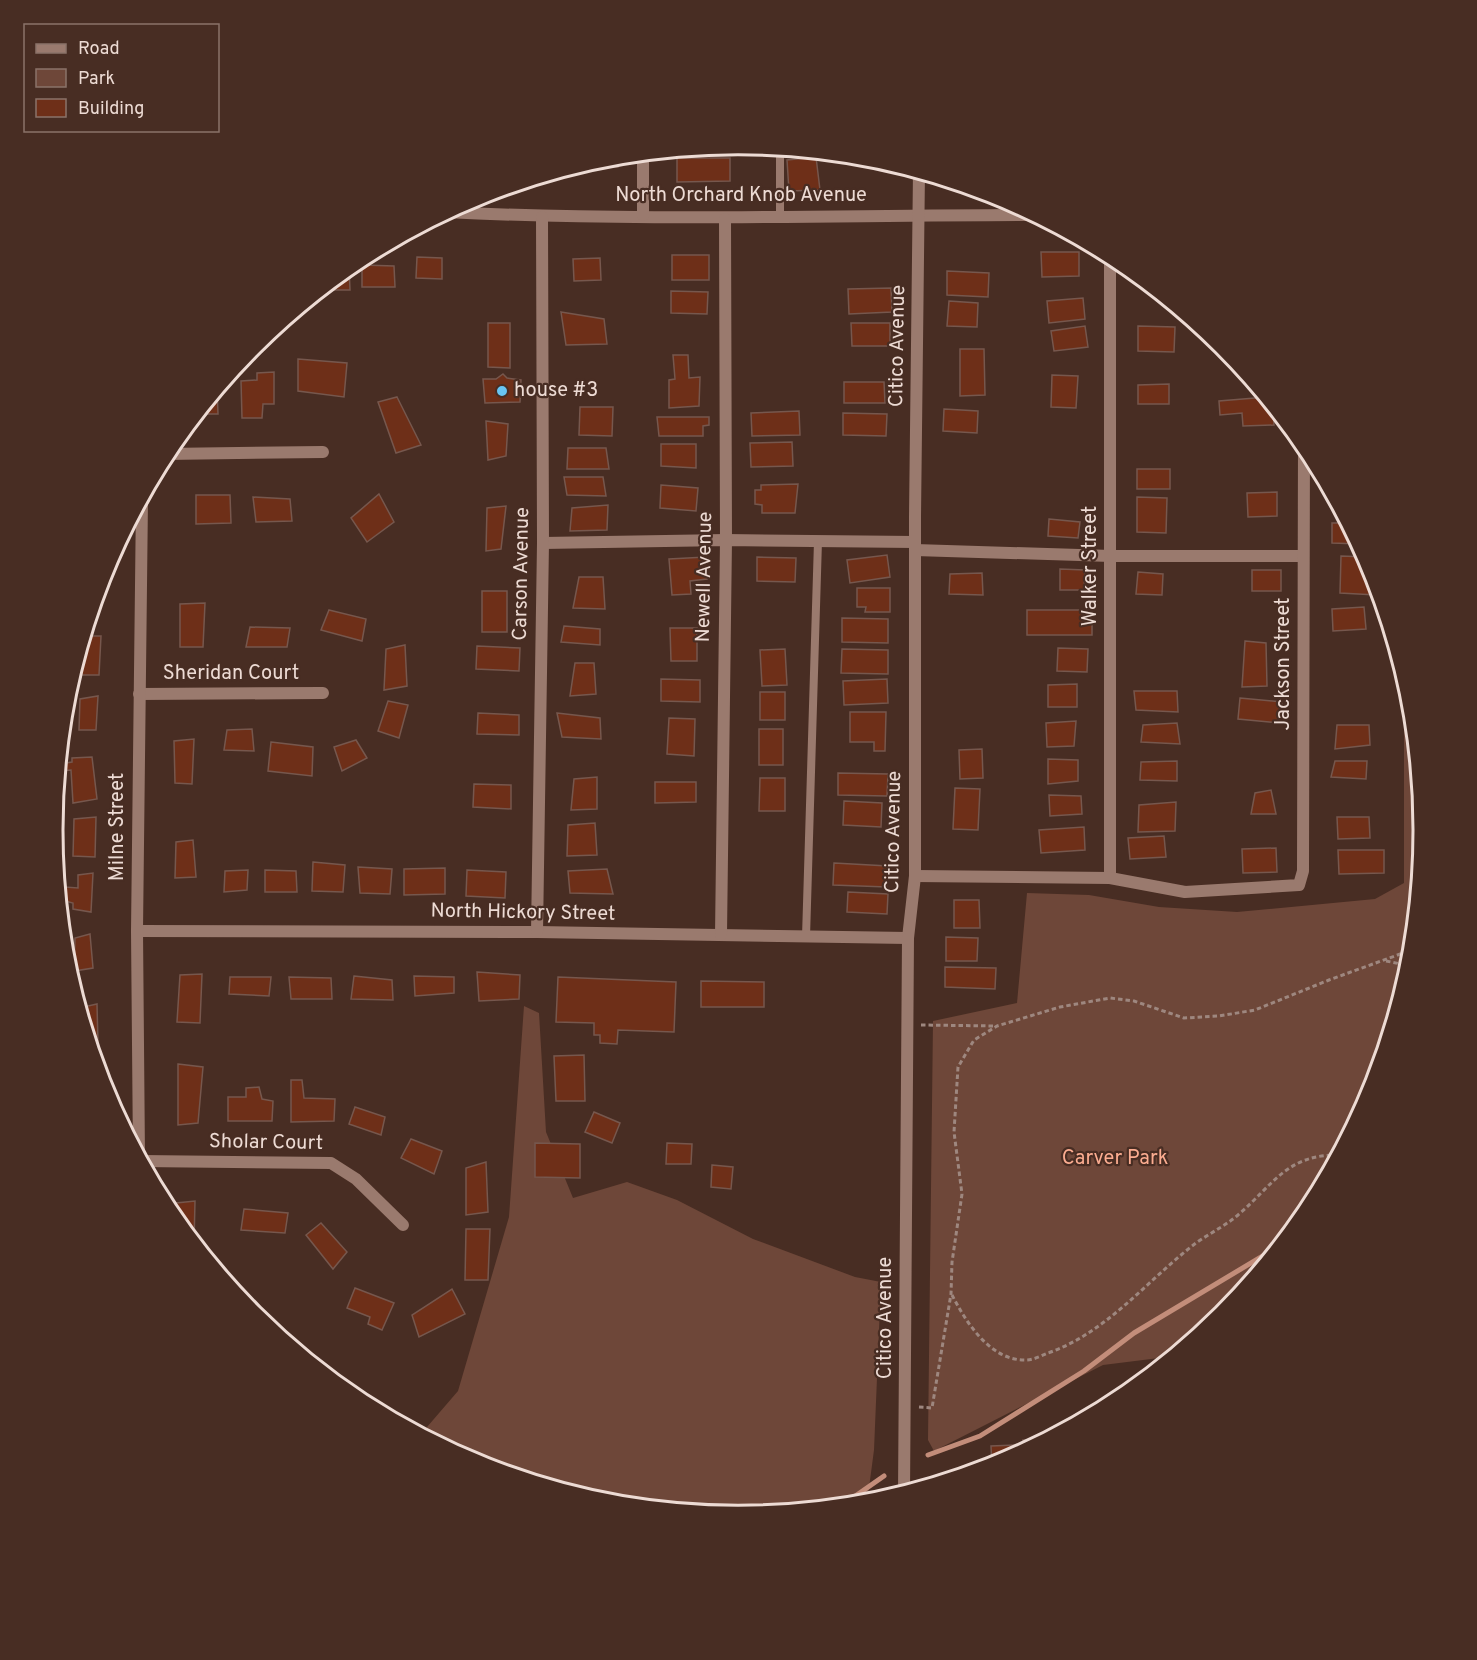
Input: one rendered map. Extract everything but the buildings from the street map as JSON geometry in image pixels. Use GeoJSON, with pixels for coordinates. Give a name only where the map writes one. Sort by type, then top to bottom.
{"type":"FeatureCollection","features":[{"type":"Feature","properties":{"kind":"street"},"geometry":{"type":"LineString","coordinates":[[643,161],[643,215]]}},
{"type":"Feature","properties":{"kind":"street","name":"Citico Avenue"},"geometry":{"type":"LineString","coordinates":[[904,1484],[908,938],[915,876],[915,546],[919,180]]}},
{"type":"Feature","properties":{"kind":"street","name":"North Orchard Knob Avenue"},"geometry":{"type":"LineString","coordinates":[[465,213],[542,217],[643,215],[725,219],[1017,215]]}},
{"type":"Feature","properties":{"kind":"street","name":"Carson Avenue"},"geometry":{"type":"LineString","coordinates":[[537,932],[543,543],[542,217]]}},
{"type":"Feature","properties":{"kind":"street","name":"Newell Avenue"},"geometry":{"type":"LineString","coordinates":[[721,935],[726,540],[725,219]]}},
{"type":"Feature","properties":{"kind":"street","name":"Walker Street"},"geometry":{"type":"LineString","coordinates":[[1110,266],[1110,878]]}},
{"type":"Feature","properties":{"kind":"street"},"geometry":{"type":"LineString","coordinates":[[178,454],[323,452]]}},
{"type":"Feature","properties":{"kind":"street","name":"Jackson Street"},"geometry":{"type":"LineString","coordinates":[[1110,878],[1185,892],[1299,885],[1303,871],[1304,461]]}},
{"type":"Feature","properties":{"kind":"street","name":"Milne Street"},"geometry":{"type":"LineString","coordinates":[[139,1140],[137,931],[142,514]]}},
{"type":"Feature","properties":{"kind":"street"},"geometry":{"type":"LineString","coordinates":[[543,543],[818,541],[1111,556],[1303,556]]}},
{"type":"Feature","properties":{"kind":"street","name":"Sheridan Court"},"geometry":{"type":"LineString","coordinates":[[139,694],[323,693]]}},
{"type":"Feature","properties":{"kind":"street"},"geometry":{"type":"LineString","coordinates":[[915,876],[1110,878]]}},
{"type":"Feature","properties":{"kind":"street","name":"North Hickory Street"},"geometry":{"type":"LineString","coordinates":[[137,931],[537,932],[908,938]]}},
{"type":"Feature","properties":{"kind":"street","name":"Sholar Court"},"geometry":{"type":"LineString","coordinates":[[149,1161],[331,1163],[356,1179],[403,1225]]}},
{"type":"Feature","properties":{"kind":"lane"},"geometry":{"type":"LineString","coordinates":[[780,156],[780,218]]}},
{"type":"Feature","properties":{"kind":"lane"},"geometry":{"type":"LineString","coordinates":[[806,937],[818,541]]}},
{"type":"Feature","properties":{"kind":"path"},"geometry":{"type":"LineString","coordinates":[[905,1407],[933,1408],[951,1294],[952,1262],[962,1194],[954,1132],[958,1067],[974,1040],[997,1026],[1060,1007],[1110,998],[1134,1001],[1184,1018],[1255,1010],[1403,952]]}},
{"type":"Feature","properties":{"kind":"path"},"geometry":{"type":"LineString","coordinates":[[1384,961],[1401,964]]}},
{"type":"Feature","properties":{"kind":"path"},"geometry":{"type":"LineString","coordinates":[[908,1025],[997,1026]]}},
{"type":"Feature","properties":{"kind":"path"},"geometry":{"type":"LineString","coordinates":[[951,1294],[968,1325],[1006,1357],[1027,1361],[1068,1346],[1107,1322],[1198,1242],[1220,1230],[1239,1214],[1297,1161],[1313,1156],[1330,1155]]}},
{"type":"Feature","properties":{"kind":"green space","name":"Carver Park"},"geometry":{"type":"Polygon","coordinates":[[[1404,717],[1413,786],[1414,830],[1413,874],[1401,962],[1391,1005],[1363,1089],[1324,1168],[1274,1241],[1246,1275],[1216,1308],[1159,1358],[1103,1365],[934,1451],[928,1440],[933,1021],[1017,1003],[1027,893],[1089,895],[1159,907],[1237,912],[1375,899],[1404,883],[1404,717]]]}},
{"type":"Feature","properties":{"kind":"green space"},"geometry":{"type":"Polygon","coordinates":[[[524,1006],[539,1013],[546,1132],[573,1198],[627,1182],[677,1200],[753,1239],[855,1277],[881,1282],[874,1450],[868,1493],[827,1500],[738,1506],[650,1500],[607,1493],[521,1470],[426,1428],[458,1391],[509,1217],[524,1006]]]}},
{"type":"Feature","properties":{"kind":"waterway"},"geometry":{"type":"LineString","coordinates":[[928,1455],[980,1436],[1084,1371],[1134,1333],[1261,1257]]}},
{"type":"Feature","properties":{"kind":"waterway"},"geometry":{"type":"LineString","coordinates":[[856,1495],[884,1476]]}},
{"type":"Feature","properties":{"kind":"place","name":"house #3"},"geometry":{"type":"Point","coordinates":[502,391]}}]}
